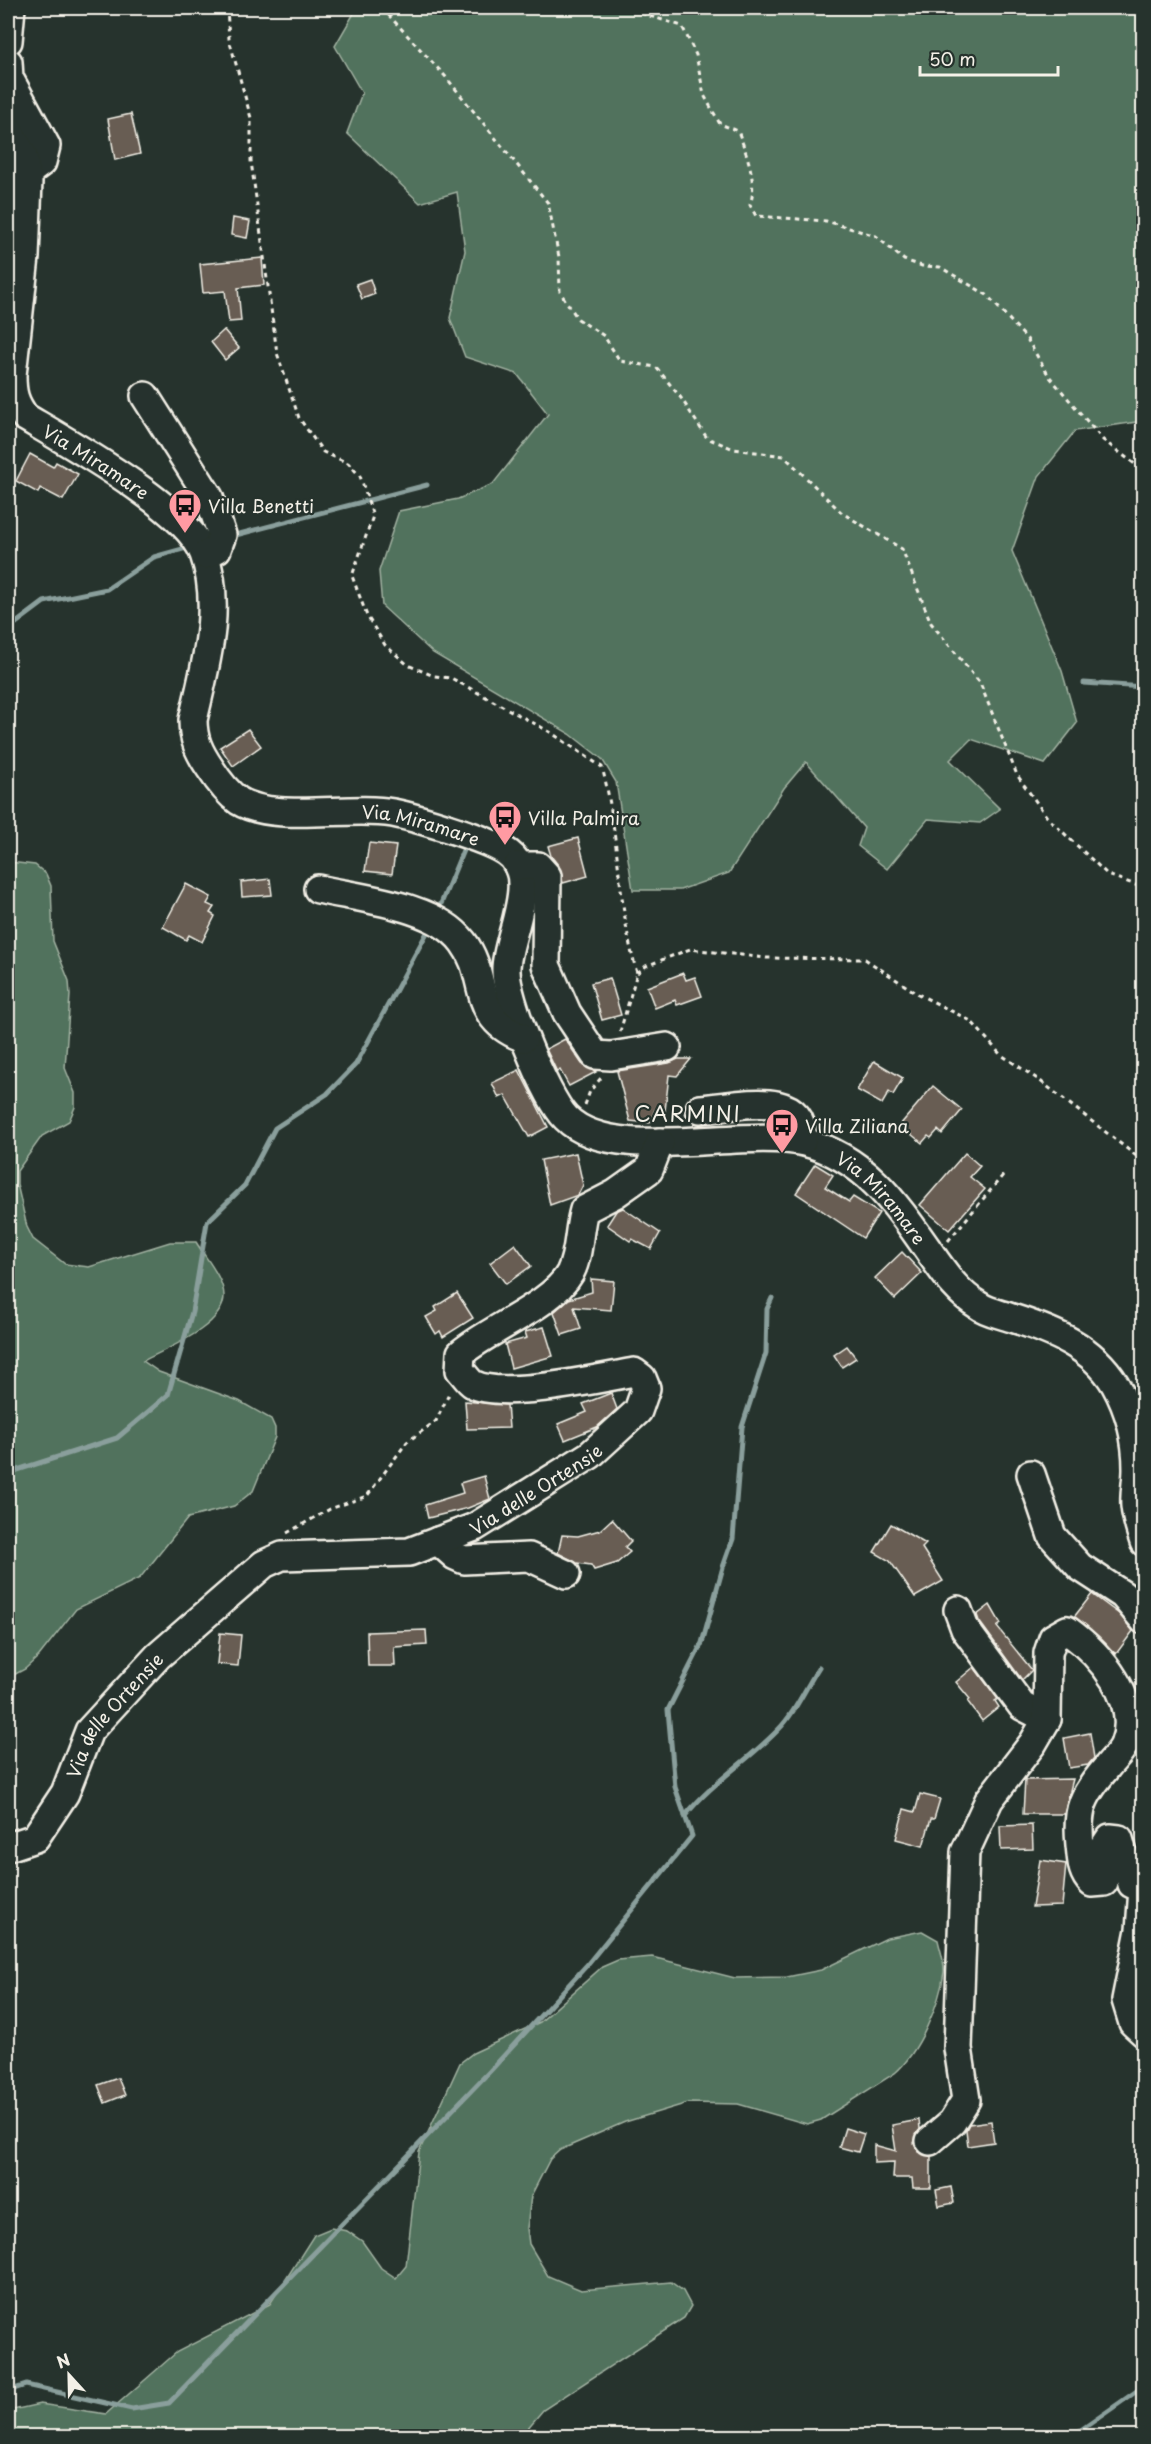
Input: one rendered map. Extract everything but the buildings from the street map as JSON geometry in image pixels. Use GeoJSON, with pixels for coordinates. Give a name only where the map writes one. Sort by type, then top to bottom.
{"type":"FeatureCollection","features":[{"type":"Feature","properties":{"kind":"street"},"geometry":{"type":"LineString","coordinates":[[8,41],[11,8]]}},
{"type":"Feature","properties":{"kind":"street"},"geometry":{"type":"LineString","coordinates":[[8,62],[9,78],[46,146],[42,162],[33,168],[25,167]]}},
{"type":"Feature","properties":{"kind":"street","name":"Via Miramare"},"geometry":{"type":"LineString","coordinates":[[8,128],[23,155],[28,181],[25,257],[12,375],[15,404],[26,417],[111,468],[174,515],[195,534],[205,555],[211,593],[211,632],[193,734],[199,752],[218,781],[239,800],[264,809],[391,813],[504,851],[518,866],[522,892],[506,967],[508,997],[524,1038],[561,1113],[576,1128],[595,1136],[660,1142],[767,1139],[802,1141],[832,1152],[868,1174],[892,1198],[951,1283],[980,1307],[1045,1329],[1090,1352],[1113,1380],[1135,1434],[1135,1507],[1143,1542]]}},
{"type":"Feature","properties":{"kind":"street"},"geometry":{"type":"LineString","coordinates":[[145,396],[209,497],[222,535],[218,549],[205,555]]}},
{"type":"Feature","properties":{"kind":"street"},"geometry":{"type":"LineString","coordinates":[[518,866],[538,866],[547,876],[546,965],[567,1013],[595,1055],[610,1056],[667,1047]]}},
{"type":"Feature","properties":{"kind":"street"},"geometry":{"type":"LineString","coordinates":[[318,889],[423,913],[441,923],[463,942],[474,965],[483,1003],[496,1020],[512,1034],[524,1038]]}},
{"type":"Feature","properties":{"kind":"street"},"geometry":{"type":"LineString","coordinates":[[700,1109],[778,1104],[790,1108],[799,1117],[803,1130],[802,1141]]}},
{"type":"Feature","properties":{"kind":"street"},"geometry":{"type":"LineString","coordinates":[[460,1370],[461,1353],[482,1336],[529,1310],[569,1274],[576,1256],[579,1228],[584,1210],[615,1194],[649,1170],[660,1142]]}},
{"type":"Feature","properties":{"kind":"street","name":"Via delle Ortensie"},"geometry":{"type":"LineString","coordinates":[[8,1847],[34,1838],[65,1793],[89,1731],[158,1656],[264,1564],[282,1556],[409,1552],[475,1527],[590,1455],[638,1411],[645,1388],[642,1378],[634,1372],[544,1387],[496,1389],[473,1384],[460,1370]]}},
{"type":"Feature","properties":{"kind":"street"},"geometry":{"type":"LineString","coordinates":[[1031,1474],[1052,1536],[1080,1567],[1123,1595],[1143,1620]]}},
{"type":"Feature","properties":{"kind":"street"},"geometry":{"type":"LineString","coordinates":[[438,1541],[455,1556],[464,1560],[529,1557],[566,1574]]}},
{"type":"Feature","properties":{"kind":"street"},"geometry":{"type":"LineString","coordinates":[[958,1610],[965,1629],[1022,1706],[1047,1719]]}},
{"type":"Feature","properties":{"kind":"street"},"geometry":{"type":"LineString","coordinates":[[930,2141],[952,2122],[966,2100],[958,2048],[965,1852],[989,1800],[1033,1743],[1047,1719],[1048,1653],[1053,1638],[1067,1630],[1089,1646],[1122,1693],[1129,1725],[1123,1747],[1089,1787],[1080,1804],[1078,1828],[1084,1875],[1092,1884],[1104,1882],[1104,1846],[1110,1838],[1119,1839],[1132,1884],[1143,1881],[1140,1930],[1126,2001],[1133,2023],[1143,2032]]}},
{"type":"Feature","properties":{"kind":"path"},"geometry":{"type":"LineString","coordinates":[[227,8],[229,39],[251,118],[251,161],[277,353],[299,418],[323,452],[348,463],[360,476],[373,516],[352,576],[367,616],[385,645],[408,664],[434,676],[451,678],[550,732],[602,767],[612,804],[622,916],[637,973],[656,961],[690,949],[766,958],[865,959],[918,994],[971,1021],[1000,1054],[1039,1080],[1143,1162]]}},
{"type":"Feature","properties":{"kind":"path"},"geometry":{"type":"LineString","coordinates":[[382,8],[445,76],[548,203],[559,257],[560,292],[578,319],[604,336],[620,361],[656,367],[681,398],[707,438],[734,449],[784,456],[842,513],[902,549],[931,623],[980,683],[1007,753],[1023,784],[1047,817],[1108,875],[1143,888]]}},
{"type":"Feature","properties":{"kind":"path"},"geometry":{"type":"LineString","coordinates":[[624,8],[682,26],[696,55],[704,95],[720,124],[738,131],[746,154],[753,195],[750,205],[756,216],[826,220],[876,236],[904,260],[922,266],[940,267],[987,295],[1027,339],[1049,376],[1103,440],[1143,471]]}},
{"type":"Feature","properties":{"kind":"path"},"geometry":{"type":"LineString","coordinates":[[934,1258],[1004,1174]]}},
{"type":"Feature","properties":{"kind":"path"},"geometry":{"type":"LineString","coordinates":[[264,1564],[288,1532],[330,1509],[367,1496],[407,1442],[436,1421],[460,1370]]}},
{"type":"Feature","properties":{"kind":"green space"},"geometry":{"type":"Polygon","coordinates":[[[357,8],[1143,8],[1143,421],[1075,431],[1039,476],[1012,551],[1062,671],[1077,723],[1045,764],[971,739],[950,760],[1000,809],[980,823],[928,819],[887,869],[858,846],[864,828],[806,762],[784,788],[729,873],[680,890],[633,890],[616,782],[602,759],[570,734],[433,653],[382,606],[379,571],[399,511],[458,499],[493,484],[548,414],[517,374],[465,357],[450,318],[465,251],[457,192],[420,203],[347,133],[362,93],[335,46],[357,8]]]}},
{"type":"Feature","properties":{"kind":"green space"},"geometry":{"type":"Polygon","coordinates":[[[9,862],[35,865],[46,874],[51,886],[53,941],[69,981],[65,1068],[75,1093],[75,1107],[69,1121],[42,1136],[17,1171],[17,1184],[27,1227],[33,1239],[65,1264],[89,1267],[170,1242],[196,1242],[221,1282],[224,1296],[221,1307],[214,1318],[192,1336],[143,1361],[159,1372],[239,1401],[271,1419],[275,1428],[275,1437],[253,1491],[234,1506],[188,1518],[140,1578],[76,1609],[39,1656],[25,1669],[8,1678],[9,862]]]}},
{"type":"Feature","properties":{"kind":"green space"},"geometry":{"type":"Polygon","coordinates":[[[922,1931],[938,1940],[944,1968],[942,1985],[927,2027],[912,2053],[895,2073],[821,2120],[807,2124],[738,2104],[688,2103],[625,2122],[560,2150],[550,2159],[531,2196],[527,2228],[529,2244],[548,2276],[581,2290],[671,2282],[683,2291],[691,2306],[684,2318],[543,2410],[521,2436],[8,2436],[8,2411],[40,2404],[106,2414],[177,2352],[270,2304],[314,2235],[331,2228],[347,2231],[362,2241],[381,2268],[396,2278],[406,2266],[419,2152],[460,2063],[473,2053],[540,2022],[602,1967],[618,1960],[652,1957],[735,1978],[787,1977],[821,1970],[887,1938],[922,1931]]]}},
{"type":"Feature","properties":{"kind":"waterway"},"geometry":{"type":"LineString","coordinates":[[228,537],[427,485]]}},
{"type":"Feature","properties":{"kind":"waterway"},"geometry":{"type":"LineString","coordinates":[[8,629],[44,602],[107,589],[154,557],[190,547]]}},
{"type":"Feature","properties":{"kind":"waterway"},"geometry":{"type":"LineString","coordinates":[[1084,683],[1144,687]]}},
{"type":"Feature","properties":{"kind":"waterway"},"geometry":{"type":"LineString","coordinates":[[438,911],[466,843]]}},
{"type":"Feature","properties":{"kind":"waterway"},"geometry":{"type":"LineString","coordinates":[[8,1473],[117,1438],[168,1395],[192,1312],[207,1222],[245,1185],[275,1128],[327,1094],[356,1064],[430,927]]}},
{"type":"Feature","properties":{"kind":"waterway"},"geometry":{"type":"LineString","coordinates":[[8,2391],[26,2385],[132,2409],[169,2403],[490,2071],[586,1966],[692,1836],[675,1787],[668,1710],[702,1643],[733,1539],[742,1427],[766,1353],[767,1309],[772,1298]]}},
{"type":"Feature","properties":{"kind":"waterway"},"geometry":{"type":"LineString","coordinates":[[685,1816],[784,1723],[819,1667]]}},
{"type":"Feature","properties":{"kind":"waterway"},"geometry":{"type":"LineString","coordinates":[[1057,2436],[1078,2432],[1144,2386]]}},
{"type":"Feature","properties":{"kind":"place","name":"Villa Benetti"},"geometry":{"type":"Point","coordinates":[185,534]}},
{"type":"Feature","properties":{"kind":"place","name":"Villa Palmira"},"geometry":{"type":"Point","coordinates":[505,846]}},
{"type":"Feature","properties":{"kind":"place","name":"Villa Ziliana"},"geometry":{"type":"Point","coordinates":[782,1154]}},
{"type":"Feature","properties":{"kind":"district","name":"CARMINI"},"geometry":{"type":"Point","coordinates":[688,1113]}}]}
